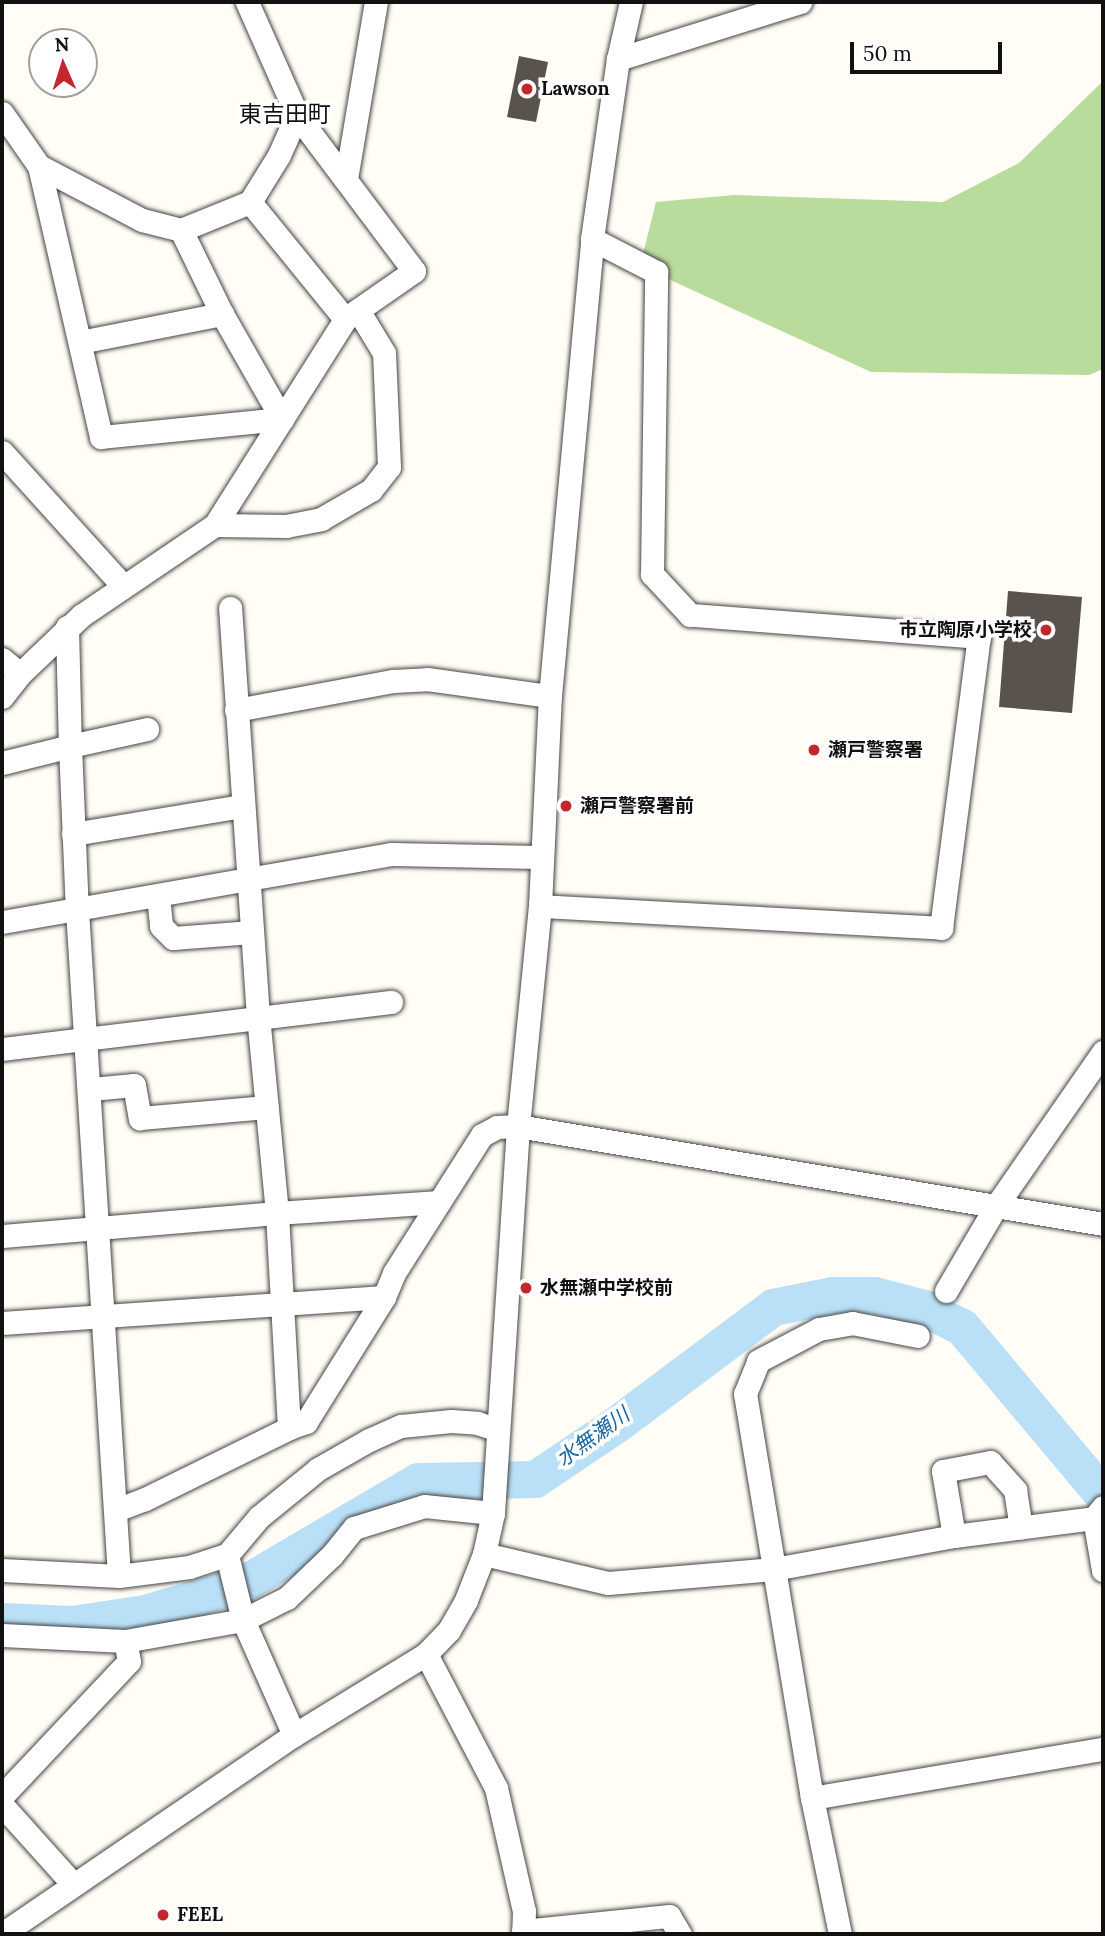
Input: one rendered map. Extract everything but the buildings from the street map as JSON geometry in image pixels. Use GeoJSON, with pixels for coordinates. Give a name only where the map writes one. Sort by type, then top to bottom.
{"type":"FeatureCollection","features":[{"type":"Feature","properties":{"kind":"street"},"geometry":{"type":"LineString","coordinates":[[2,697],[20,674],[67,627],[215,525],[352,315],[414,271],[297,115],[247,2]]}},
{"type":"Feature","properties":{"kind":"street"},"geometry":{"type":"LineString","coordinates":[[346,179],[376,2]]}},
{"type":"Feature","properties":{"kind":"street"},"geometry":{"type":"LineString","coordinates":[[618,59],[800,2]]}},
{"type":"Feature","properties":{"kind":"street"},"geometry":{"type":"LineString","coordinates":[[2,1934],[72,1883],[294,1735],[426,1654],[449,1630],[466,1600],[484,1554],[493,1513],[496,1429],[518,1126],[540,906],[540,857],[550,696],[592,239],[618,59],[629,3]]}},
{"type":"Feature","properties":{"kind":"street"},"geometry":{"type":"LineString","coordinates":[[2,113],[39,166],[102,437],[282,419]]}},
{"type":"Feature","properties":{"kind":"street"},"geometry":{"type":"LineString","coordinates":[[39,166],[142,220],[181,230],[250,202],[279,155],[297,115]]}},
{"type":"Feature","properties":{"kind":"street"},"geometry":{"type":"LineString","coordinates":[[215,525],[286,526],[321,519],[372,491],[388,467],[384,353],[250,202]]}},
{"type":"Feature","properties":{"kind":"street"},"geometry":{"type":"LineString","coordinates":[[181,230],[222,314],[282,419]]}},
{"type":"Feature","properties":{"kind":"street"},"geometry":{"type":"LineString","coordinates":[[540,906],[942,928],[979,637],[690,615],[652,575],[656,272],[592,239]]}},
{"type":"Feature","properties":{"kind":"street"},"geometry":{"type":"LineString","coordinates":[[80,342],[222,314]]}},
{"type":"Feature","properties":{"kind":"street"},"geometry":{"type":"LineString","coordinates":[[2,452],[123,586]]}},
{"type":"Feature","properties":{"kind":"street"},"geometry":{"type":"LineString","coordinates":[[230,608],[258,1017],[277,1213],[280,1306],[289,1428]]}},
{"type":"Feature","properties":{"kind":"street"},"geometry":{"type":"LineString","coordinates":[[67,627],[77,910],[91,1089],[119,1576]]}},
{"type":"Feature","properties":{"kind":"street"},"geometry":{"type":"LineString","coordinates":[[2,659],[20,674]]}},
{"type":"Feature","properties":{"kind":"street"},"geometry":{"type":"LineString","coordinates":[[236,709],[393,681],[427,679],[550,696]]}},
{"type":"Feature","properties":{"kind":"street"},"geometry":{"type":"LineString","coordinates":[[2,763],[147,729]]}},
{"type":"Feature","properties":{"kind":"street"},"geometry":{"type":"LineString","coordinates":[[73,834],[242,806]]}},
{"type":"Feature","properties":{"kind":"street"},"geometry":{"type":"LineString","coordinates":[[2,922],[392,854],[540,857]]}},
{"type":"Feature","properties":{"kind":"street"},"geometry":{"type":"LineString","coordinates":[[158,896],[161,926],[173,938],[252,932]]}},
{"type":"Feature","properties":{"kind":"street"},"geometry":{"type":"LineString","coordinates":[[2,1049],[391,1002]]}},
{"type":"Feature","properties":{"kind":"street"},"geometry":{"type":"LineString","coordinates":[[946,1291],[996,1206],[1103,1052]]}},
{"type":"Feature","properties":{"kind":"street"},"geometry":{"type":"LineString","coordinates":[[91,1089],[134,1085],[140,1118],[267,1107]]}},
{"type":"Feature","properties":{"kind":"street"},"geometry":{"type":"LineString","coordinates":[[116,1510],[145,1499],[306,1422],[384,1297],[394,1273],[482,1135],[497,1127],[518,1126],[1103,1224]]}},
{"type":"Feature","properties":{"kind":"street"},"geometry":{"type":"LineString","coordinates":[[2,1236],[439,1202]]}},
{"type":"Feature","properties":{"kind":"street"},"geometry":{"type":"LineString","coordinates":[[2,1323],[384,1297]]}},
{"type":"Feature","properties":{"kind":"street"},"geometry":{"type":"LineString","coordinates":[[839,1934],[812,1798],[745,1394],[758,1361],[819,1329],[852,1323],[918,1336]]}},
{"type":"Feature","properties":{"kind":"street"},"geometry":{"type":"LineString","coordinates":[[2,1570],[119,1576],[189,1567],[227,1555],[259,1517],[298,1485],[318,1469],[369,1440],[401,1426],[451,1421],[477,1423],[496,1429]]}},
{"type":"Feature","properties":{"kind":"street"},"geometry":{"type":"LineString","coordinates":[[954,1536],[943,1471],[990,1462],[1015,1490],[1021,1528]]}},
{"type":"Feature","properties":{"kind":"street"},"geometry":{"type":"LineString","coordinates":[[2,1635],[125,1642],[243,1620],[286,1598],[332,1555],[354,1528],[424,1506],[493,1513]]}},
{"type":"Feature","properties":{"kind":"street"},"geometry":{"type":"LineString","coordinates":[[484,1554],[608,1584],[774,1569],[954,1536],[1021,1528],[1099,1512],[1103,1570]]}},
{"type":"Feature","properties":{"kind":"street"},"geometry":{"type":"LineString","coordinates":[[227,1555],[243,1620],[294,1735]]}},
{"type":"Feature","properties":{"kind":"street"},"geometry":{"type":"LineString","coordinates":[[2,1796],[129,1661],[125,1642]]}},
{"type":"Feature","properties":{"kind":"street"},"geometry":{"type":"LineString","coordinates":[[426,1654],[496,1787],[524,1911],[523,1933],[669,1916],[680,1934]]}},
{"type":"Feature","properties":{"kind":"street"},"geometry":{"type":"LineString","coordinates":[[812,1798],[1103,1749]]}},
{"type":"Feature","properties":{"kind":"street"},"geometry":{"type":"LineString","coordinates":[[2,1805],[72,1883]]}},
{"type":"Feature","properties":{"kind":"green space"},"geometry":{"type":"Polygon","coordinates":[[[1103,81],[1103,369],[1089,375],[871,372],[640,266],[656,202],[734,195],[943,202],[1019,163],[1103,81]]]}},
{"type":"Feature","properties":{"kind":"waterway","name":"水無瀬川"},"geometry":{"type":"LineString","coordinates":[[2,1621],[72,1624],[145,1613],[243,1584],[418,1481],[535,1479],[618,1423],[773,1307],[832,1295],[874,1295],[924,1308],[962,1327],[1103,1495]]}},
{"type":"Feature","properties":{"kind":"place","name":"Lawson"},"geometry":{"type":"Point","coordinates":[527,89]}},
{"type":"Feature","properties":{"kind":"place","name":"市立陶原小学校"},"geometry":{"type":"Point","coordinates":[1046,630]}},
{"type":"Feature","properties":{"kind":"place","name":"瀬戸警察署"},"geometry":{"type":"Point","coordinates":[814,750]}},
{"type":"Feature","properties":{"kind":"place","name":"瀬戸警察署前"},"geometry":{"type":"Point","coordinates":[566,806]}},
{"type":"Feature","properties":{"kind":"place","name":"水無瀬中学校前"},"geometry":{"type":"Point","coordinates":[526,1288]}},
{"type":"Feature","properties":{"kind":"place","name":"FEEL"},"geometry":{"type":"Point","coordinates":[163,1915]}},
{"type":"Feature","properties":{"kind":"district","name":"東吉田町"},"geometry":{"type":"Point","coordinates":[285,114]}}]}
